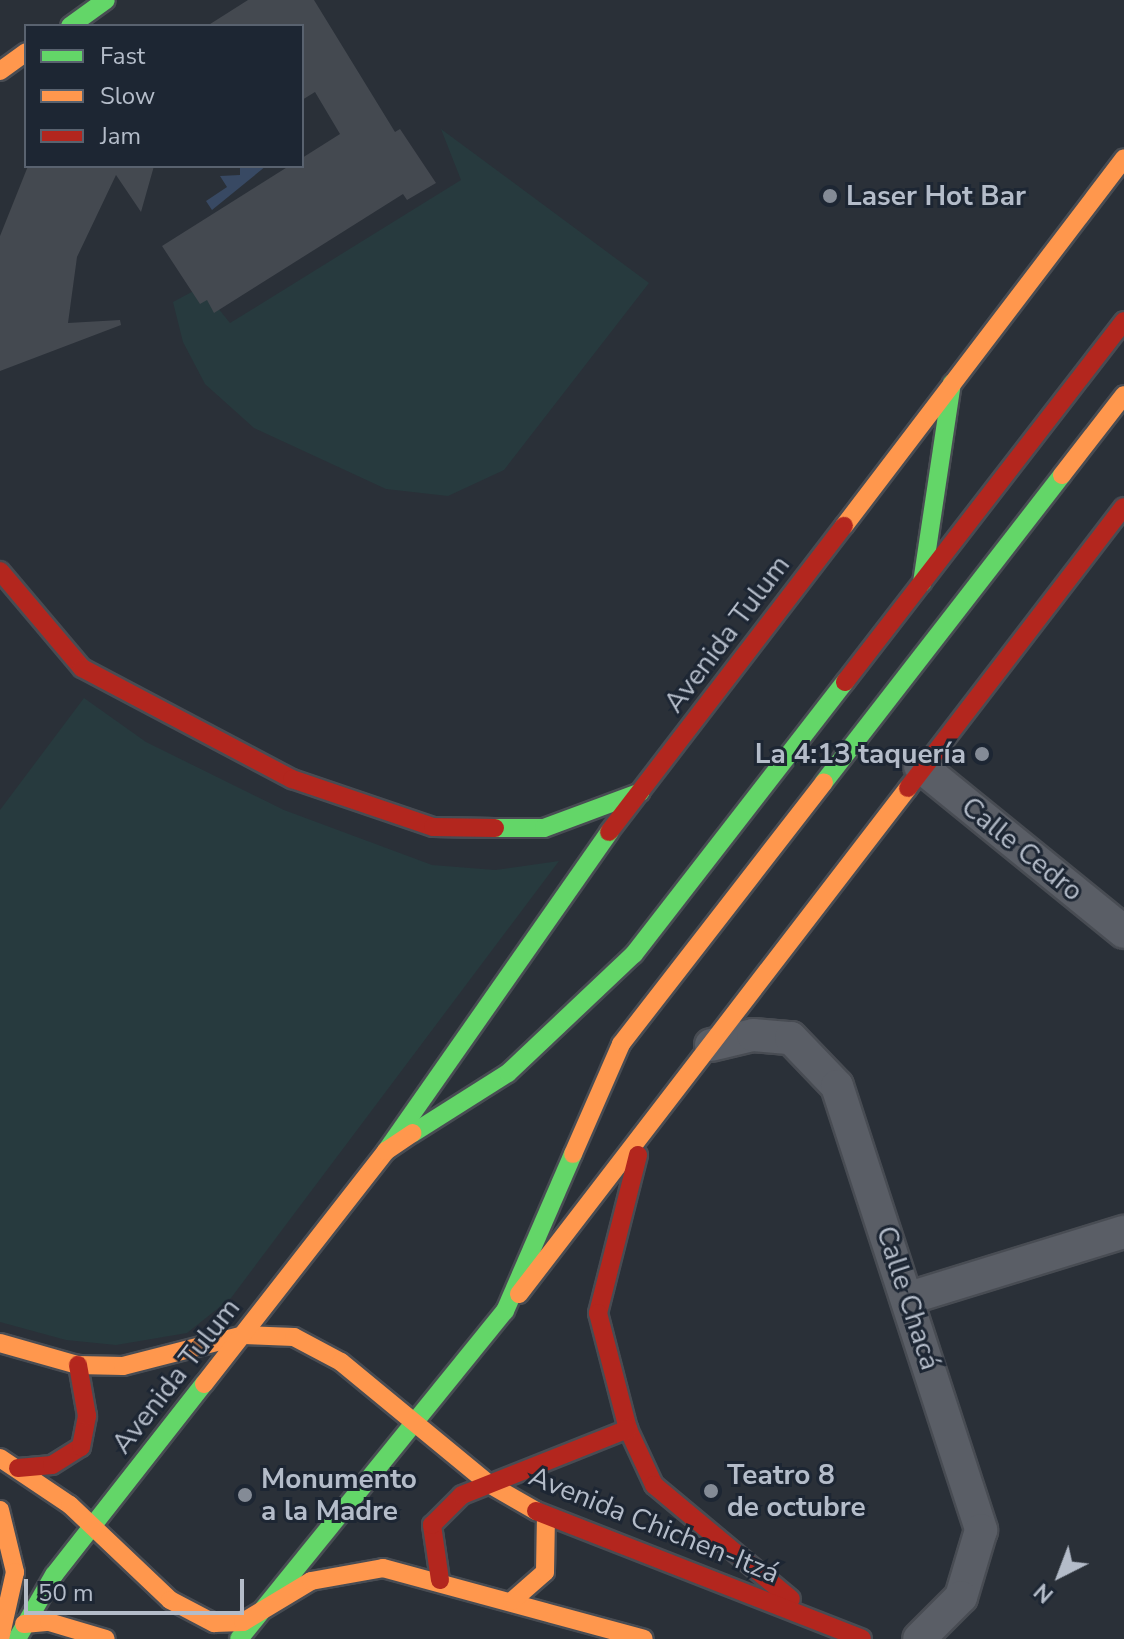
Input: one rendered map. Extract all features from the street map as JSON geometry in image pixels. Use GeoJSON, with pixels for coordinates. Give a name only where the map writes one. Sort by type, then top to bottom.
{"type":"FeatureCollection","features":[{"type":"Feature","properties":{"kind":"main road"},"geometry":{"type":"LineString","coordinates":[[72,24],[88,6],[106,0]]}},
{"type":"Feature","properties":{"kind":"main road"},"geometry":{"type":"LineString","coordinates":[[0,43],[24,51]]}},
{"type":"Feature","properties":{"kind":"main road"},"geometry":{"type":"LineString","coordinates":[[0,71],[24,53]]}},
{"type":"Feature","properties":{"kind":"main road","name":"Avenida Tulum"},"geometry":{"type":"LineString","coordinates":[[20,1631],[96,1527],[386,1151],[562,894],[1124,159]]}},
{"type":"Feature","properties":{"kind":"main road","name":"Avenida Tulum"},"geometry":{"type":"LineString","coordinates":[[386,1151],[508,1073],[634,954],[921,589],[1124,321]]}},
{"type":"Feature","properties":{"kind":"main road"},"geometry":{"type":"LineString","coordinates":[[921,589],[952,383]]}},
{"type":"Feature","properties":{"kind":"main road"},"geometry":{"type":"LineString","coordinates":[[505,1311],[621,1044],[1124,395]]}},
{"type":"Feature","properties":{"kind":"main road"},"geometry":{"type":"LineString","coordinates":[[239,1639],[266,1610],[410,1424],[642,1140],[920,766],[1121,516]]}},
{"type":"Feature","properties":{"kind":"main road"},"geometry":{"type":"LineString","coordinates":[[0,571],[82,668],[292,779],[433,827],[544,828],[641,792]]}},
{"type":"Feature","properties":{"kind":"main road"},"geometry":{"type":"LineString","coordinates":[[642,1140],[598,1313],[628,1429],[654,1485],[818,1621]]}},
{"type":"Feature","properties":{"kind":"main road","name":"Avenida Chichen-Itzá"},"geometry":{"type":"LineString","coordinates":[[0,1343],[78,1365],[123,1366],[244,1335],[306,1343],[341,1362],[410,1424],[489,1484],[546,1517],[862,1639]]}},
{"type":"Feature","properties":{"kind":"main road"},"geometry":{"type":"LineString","coordinates":[[18,1468],[52,1465],[81,1447],[87,1416],[78,1365]]}},
{"type":"Feature","properties":{"kind":"main road"},"geometry":{"type":"LineString","coordinates":[[440,1580],[432,1525],[462,1495],[628,1429]]}},
{"type":"Feature","properties":{"kind":"main road"},"geometry":{"type":"LineString","coordinates":[[0,1458],[96,1527],[194,1616],[243,1622],[311,1581],[345,1572],[383,1568],[440,1580],[644,1639]]}},
{"type":"Feature","properties":{"kind":"main road"},"geometry":{"type":"LineString","coordinates":[[0,1510],[15,1572],[0,1639]]}},
{"type":"Feature","properties":{"kind":"main road"},"geometry":{"type":"LineString","coordinates":[[512,1601],[545,1572],[546,1517]]}},
{"type":"Feature","properties":{"kind":"main road"},"geometry":{"type":"LineString","coordinates":[[20,1631],[49,1622],[106,1639]]}},
{"type":"Feature","properties":{"kind":"street","name":"Calle Cedro"},"geometry":{"type":"LineString","coordinates":[[920,766],[1124,932]]}},
{"type":"Feature","properties":{"kind":"street","name":"Calle Chacá"},"geometry":{"type":"LineString","coordinates":[[711,1045],[753,1035],[791,1038],[837,1086],[909,1298],[981,1530],[961,1597],[919,1639]]}},
{"type":"Feature","properties":{"kind":"street"},"geometry":{"type":"LineString","coordinates":[[909,1298],[1124,1232]]}},
{"type":"Feature","properties":{"kind":"green space"},"geometry":{"type":"Polygon","coordinates":[[[441,129],[649,283],[504,470],[448,496],[386,489],[254,428],[205,384],[183,342],[173,302],[201,287],[230,323],[461,180],[441,129]]]}},
{"type":"Feature","properties":{"kind":"green space"},"geometry":{"type":"Polygon","coordinates":[[[84,698],[146,742],[284,810],[432,865],[495,870],[559,861],[231,1298],[187,1333],[116,1345],[66,1340],[0,1322],[0,810],[84,698]]]}},
{"type":"Feature","properties":{"kind":"water"},"geometry":{"type":"Polygon","coordinates":[[[240,168],[264,168],[212,210],[206,201],[227,187],[220,176],[240,175],[240,168]]]}},
{"type":"Feature","properties":{"kind":"building"},"geometry":{"type":"Polygon","coordinates":[[[248,0],[314,0],[395,132],[400,129],[436,183],[407,200],[403,194],[214,313],[207,300],[200,304],[162,246],[286,168],[304,168],[304,157],[340,134],[315,92],[304,99],[304,24],[210,24],[248,0]]]}},
{"type":"Feature","properties":{"kind":"building"},"geometry":{"type":"Polygon","coordinates":[[[27,168],[153,168],[141,212],[116,175],[77,257],[68,323],[120,320],[121,325],[0,371],[0,236],[27,168]]]}},
{"type":"Feature","properties":{"kind":"traffic: fast"},"geometry":{"type":"LineString","coordinates":[[73,24],[106,0]]}},
{"type":"Feature","properties":{"kind":"traffic: fast"},"geometry":{"type":"LineString","coordinates":[[922,583],[952,383]]}},
{"type":"Feature","properties":{"kind":"traffic: fast"},"geometry":{"type":"LineString","coordinates":[[824,782],[1062,475]]}},
{"type":"Feature","properties":{"kind":"traffic: fast"},"geometry":{"type":"LineString","coordinates":[[413,1133],[508,1073],[634,954],[845,682]]}},
{"type":"Feature","properties":{"kind":"traffic: fast"},"geometry":{"type":"LineString","coordinates":[[495,828],[544,828],[641,792]]}},
{"type":"Feature","properties":{"kind":"traffic: fast"},"geometry":{"type":"LineString","coordinates":[[386,1151],[609,832]]}},
{"type":"Feature","properties":{"kind":"traffic: fast"},"geometry":{"type":"LineString","coordinates":[[239,1639],[505,1311],[573,1154]]}},
{"type":"Feature","properties":{"kind":"traffic: fast"},"geometry":{"type":"LineString","coordinates":[[17,1639],[54,1575],[204,1384]]}},
{"type":"Feature","properties":{"kind":"traffic: slow"},"geometry":{"type":"LineString","coordinates":[[0,71],[24,53]]}},
{"type":"Feature","properties":{"kind":"traffic: slow"},"geometry":{"type":"LineString","coordinates":[[844,526],[1124,159]]}},
{"type":"Feature","properties":{"kind":"traffic: slow"},"geometry":{"type":"LineString","coordinates":[[1062,475],[1124,395]]}},
{"type":"Feature","properties":{"kind":"traffic: slow"},"geometry":{"type":"LineString","coordinates":[[573,1154],[621,1044],[824,782]]}},
{"type":"Feature","properties":{"kind":"traffic: slow"},"geometry":{"type":"LineString","coordinates":[[519,1294],[908,788]]}},
{"type":"Feature","properties":{"kind":"traffic: slow"},"geometry":{"type":"LineString","coordinates":[[204,1384],[386,1151],[413,1133]]}},
{"type":"Feature","properties":{"kind":"traffic: slow"},"geometry":{"type":"LineString","coordinates":[[0,1343],[78,1365],[123,1366],[244,1335],[294,1337],[341,1362],[489,1484],[536,1511]]}},
{"type":"Feature","properties":{"kind":"traffic: slow"},"geometry":{"type":"LineString","coordinates":[[0,1458],[70,1505],[170,1600],[214,1623],[243,1622],[311,1581],[383,1568],[644,1639]]}},
{"type":"Feature","properties":{"kind":"traffic: slow"},"geometry":{"type":"LineString","coordinates":[[0,1510],[15,1572],[0,1639]]}},
{"type":"Feature","properties":{"kind":"traffic: slow"},"geometry":{"type":"LineString","coordinates":[[512,1601],[545,1572],[546,1517]]}},
{"type":"Feature","properties":{"kind":"traffic: slow"},"geometry":{"type":"LineString","coordinates":[[24,1624],[49,1622],[106,1639]]}},
{"type":"Feature","properties":{"kind":"traffic: jam"},"geometry":{"type":"LineString","coordinates":[[845,682],[1124,321]]}},
{"type":"Feature","properties":{"kind":"traffic: jam"},"geometry":{"type":"LineString","coordinates":[[908,788],[1124,507]]}},
{"type":"Feature","properties":{"kind":"traffic: jam"},"geometry":{"type":"LineString","coordinates":[[609,832],[844,526]]}},
{"type":"Feature","properties":{"kind":"traffic: jam"},"geometry":{"type":"LineString","coordinates":[[0,571],[82,668],[292,779],[433,827],[495,828]]}},
{"type":"Feature","properties":{"kind":"traffic: jam"},"geometry":{"type":"LineString","coordinates":[[638,1155],[598,1313],[628,1429],[654,1485],[791,1599]]}},
{"type":"Feature","properties":{"kind":"traffic: jam"},"geometry":{"type":"LineString","coordinates":[[18,1468],[52,1465],[81,1447],[87,1416],[78,1365]]}},
{"type":"Feature","properties":{"kind":"traffic: jam"},"geometry":{"type":"LineString","coordinates":[[440,1580],[432,1525],[462,1495],[628,1429]]}},
{"type":"Feature","properties":{"kind":"traffic: jam"},"geometry":{"type":"LineString","coordinates":[[536,1511],[862,1639]]}},
{"type":"Feature","properties":{"kind":"place","name":"Laser Hot Bar"},"geometry":{"type":"Point","coordinates":[830,196]}},
{"type":"Feature","properties":{"kind":"place","name":"La 4:13 taquería"},"geometry":{"type":"Point","coordinates":[982,754]}},
{"type":"Feature","properties":{"kind":"place","name":"Teatro 8 de octubre"},"geometry":{"type":"Point","coordinates":[711,1491]}},
{"type":"Feature","properties":{"kind":"place","name":"Monumento a la Madre"},"geometry":{"type":"Point","coordinates":[245,1495]}}]}
